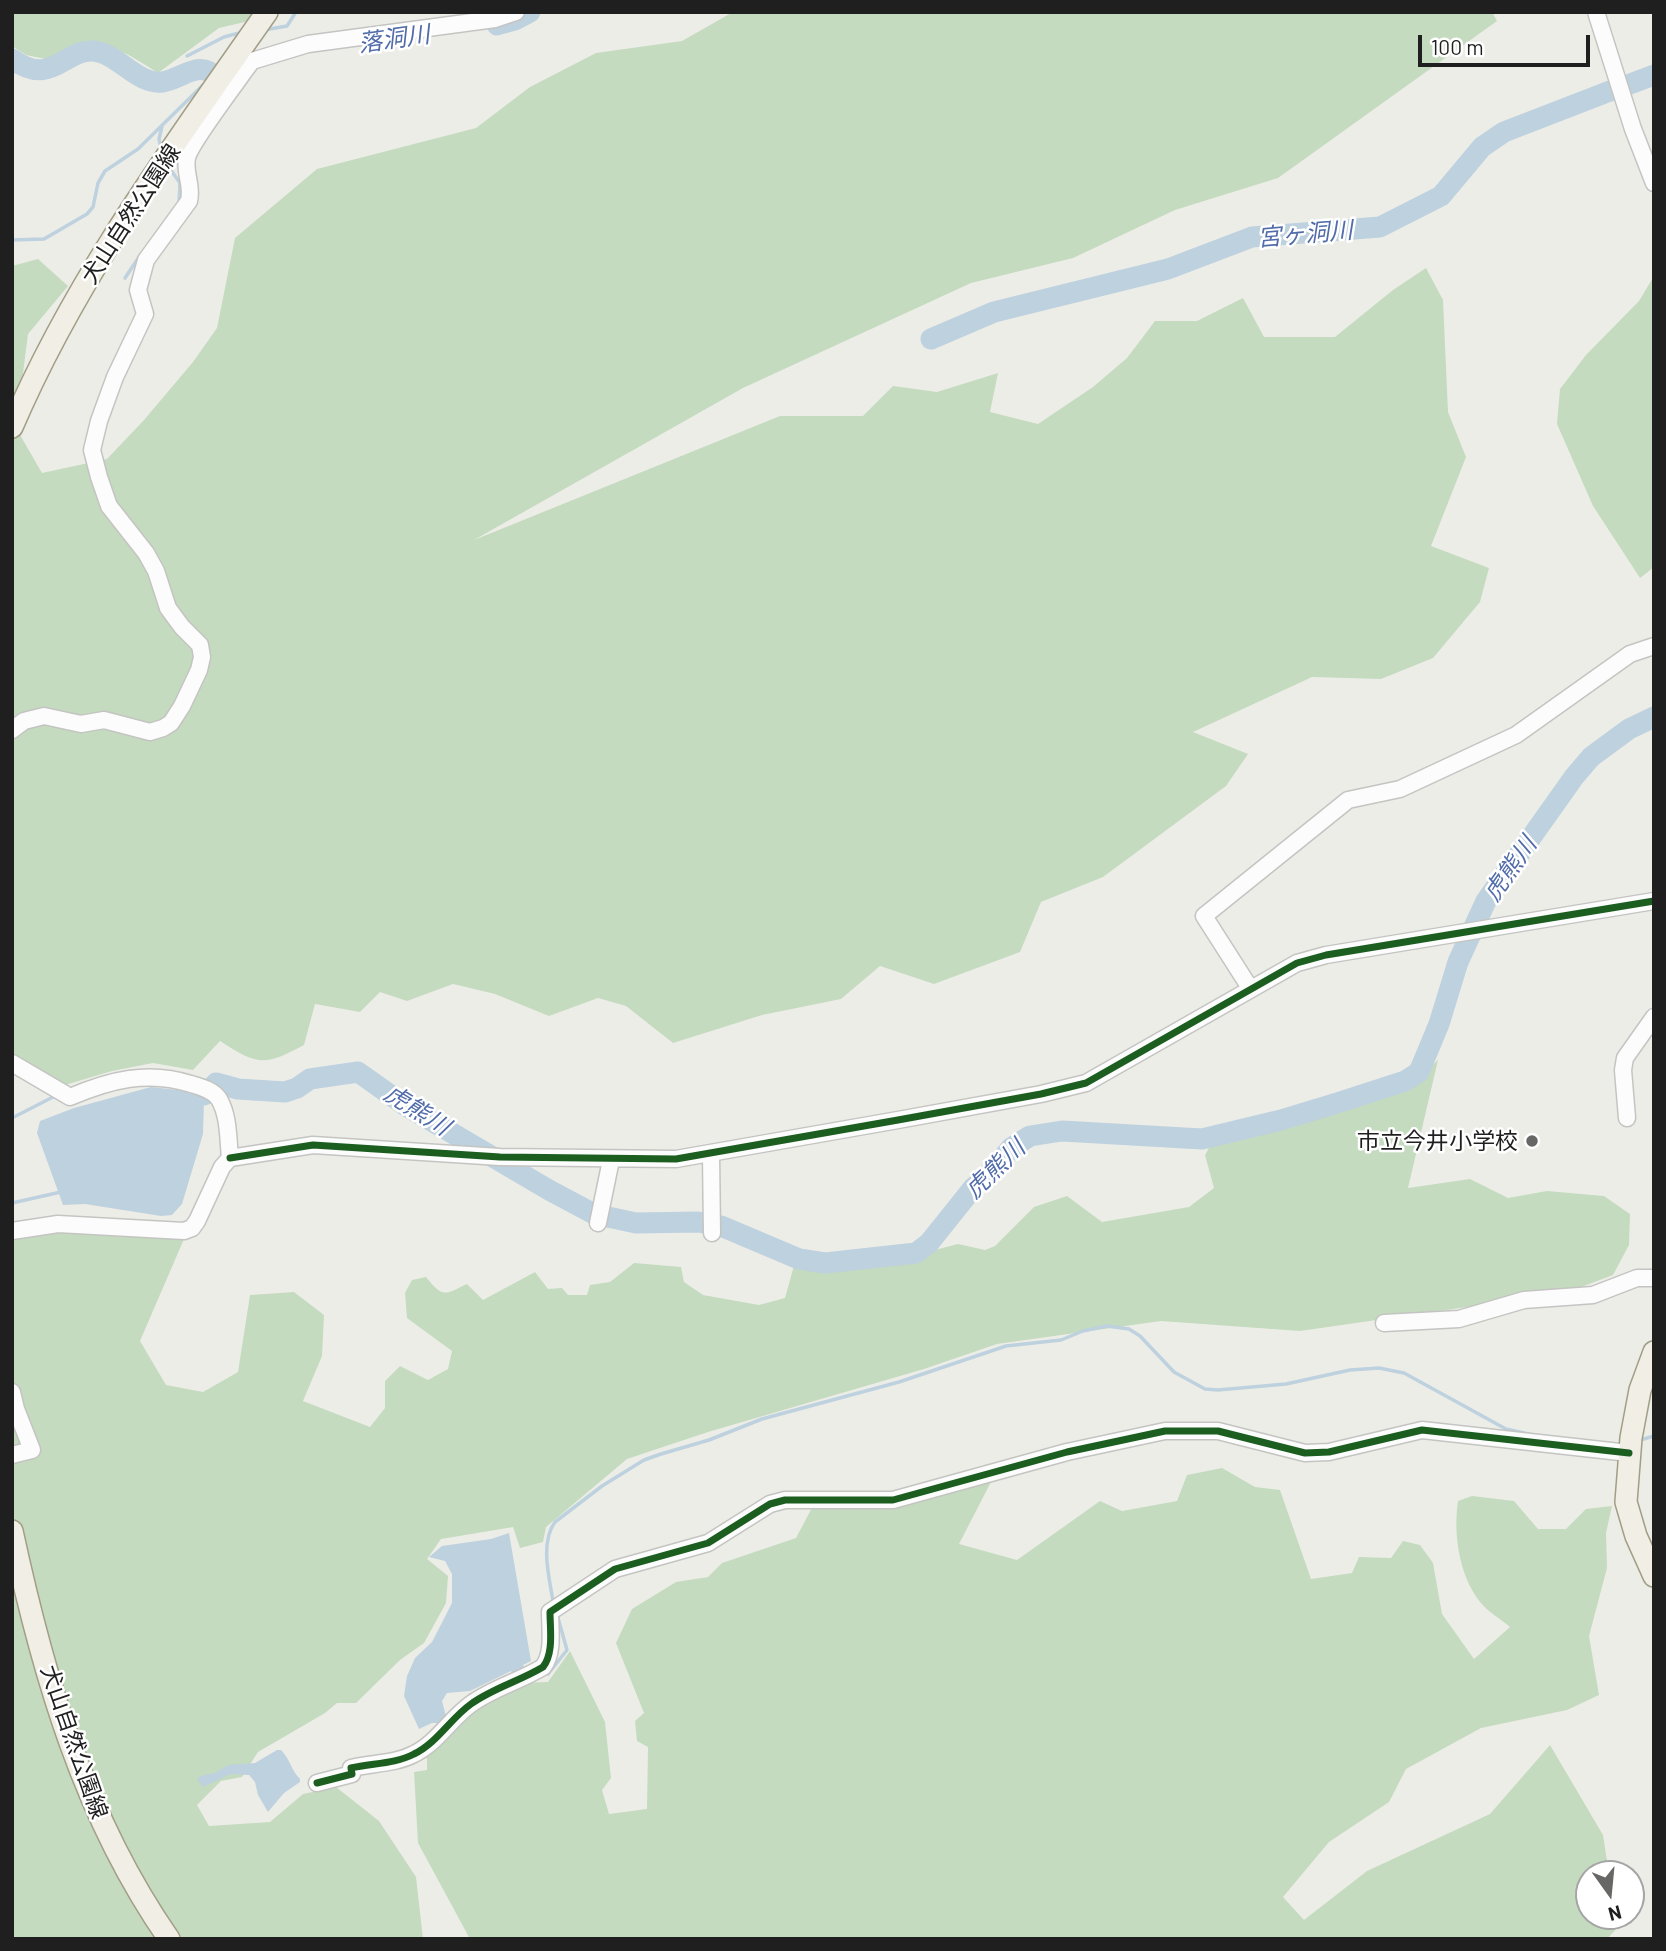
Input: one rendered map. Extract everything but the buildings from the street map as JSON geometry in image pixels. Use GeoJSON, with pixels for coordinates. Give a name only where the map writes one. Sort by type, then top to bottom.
{"type":"FeatureCollection","features":[{"type":"Feature","properties":{"kind":"main road","name":"犬山自然公園線"},"geometry":{"type":"LineString","coordinates":[[12,427],[51,344],[141,192],[267,12]]}},
{"type":"Feature","properties":{"kind":"main road"},"geometry":{"type":"LineString","coordinates":[[1654,1352],[1630,1446],[1626,1506],[1654,1576]]}},
{"type":"Feature","properties":{"kind":"main road","name":"犬山自然公園線"},"geometry":{"type":"LineString","coordinates":[[12,1531],[22,1578],[59,1707],[85,1785],[105,1831],[169,1939]]}},
{"type":"Feature","properties":{"kind":"street"},"geometry":{"type":"LineString","coordinates":[[12,730],[23,721],[44,716],[81,724],[104,720],[150,732],[163,728],[171,723],[182,706],[199,670],[202,657],[200,645],[168,608],[156,571],[146,553],[109,506],[92,450],[115,377],[145,314],[138,290],[146,260],[189,201],[192,190],[186,170],[187,154],[243,73],[252,61],[308,44],[495,19],[516,12]]}},
{"type":"Feature","properties":{"kind":"street"},"geometry":{"type":"LineString","coordinates":[[1596,12],[1650,162],[1654,183]]}},
{"type":"Feature","properties":{"kind":"street"},"geometry":{"type":"LineString","coordinates":[[1251,988],[1204,916],[1348,800],[1400,789],[1516,734],[1630,654],[1654,646]]}},
{"type":"Feature","properties":{"kind":"street"},"geometry":{"type":"LineString","coordinates":[[12,1231],[58,1224],[184,1231],[192,1228],[197,1221],[222,1167],[230,1158],[313,1145],[494,1157],[676,1159],[1041,1094],[1086,1083],[1297,963],[1326,955],[1654,901]]}},
{"type":"Feature","properties":{"kind":"street"},"geometry":{"type":"LineString","coordinates":[[1627,1118],[1623,1070],[1625,1058],[1654,1017]]}},
{"type":"Feature","properties":{"kind":"street"},"geometry":{"type":"LineString","coordinates":[[12,1062],[70,1097],[107,1082],[132,1077],[162,1077],[210,1091],[224,1112],[230,1158]]}},
{"type":"Feature","properties":{"kind":"street"},"geometry":{"type":"LineString","coordinates":[[711,1154],[712,1233]]}},
{"type":"Feature","properties":{"kind":"street"},"geometry":{"type":"LineString","coordinates":[[598,1223],[611,1160]]}},
{"type":"Feature","properties":{"kind":"street"},"geometry":{"type":"LineString","coordinates":[[1384,1323],[1460,1319],[1524,1300],[1593,1296],[1637,1278],[1654,1278]]}},
{"type":"Feature","properties":{"kind":"street"},"geometry":{"type":"LineString","coordinates":[[12,1392],[32,1450],[19,1453]]}},
{"type":"Feature","properties":{"kind":"street"},"geometry":{"type":"LineString","coordinates":[[317,1783],[352,1774],[351,1768],[375,1765],[414,1754],[443,1732],[470,1704],[543,1667],[550,1652],[550,1612],[615,1569],[708,1543],[770,1504],[785,1500],[893,1500],[1068,1452],[1165,1431],[1218,1431],[1305,1453],[1329,1452],[1422,1430],[1630,1446]]}},
{"type":"Feature","properties":{"kind":"green space"},"geometry":{"type":"Polygon","coordinates":[[[12,12],[255,12],[249,21],[219,28],[158,73],[132,57],[110,48],[88,49],[60,62],[26,55],[12,46],[12,12]]]}},
{"type":"Feature","properties":{"kind":"green space"},"geometry":{"type":"Polygon","coordinates":[[[733,12],[1492,12],[1497,21],[1278,178],[1175,210],[1073,258],[971,283],[743,388],[474,540],[780,416],[863,416],[893,386],[937,392],[998,373],[990,412],[1038,424],[1093,387],[1127,358],[1155,321],[1197,321],[1243,298],[1264,337],[1335,337],[1393,290],[1426,268],[1443,300],[1448,412],[1466,457],[1431,546],[1489,568],[1480,602],[1433,658],[1381,679],[1312,677],[1193,732],[1248,754],[1226,786],[1103,877],[1041,902],[1020,952],[934,984],[880,966],[841,999],[762,1015],[673,1043],[626,1006],[598,998],[549,1016],[495,994],[453,984],[407,1001],[380,992],[360,1012],[315,1004],[304,1045],[270,1060],[253,1059],[220,1041],[193,1070],[153,1063],[112,1071],[65,1085],[37,1074],[12,1055],[12,266],[38,259],[68,286],[28,334],[16,428],[42,473],[107,459],[193,362],[217,328],[235,238],[317,169],[476,128],[530,87],[596,53],[682,41],[733,12]]]}},
{"type":"Feature","properties":{"kind":"green space"},"geometry":{"type":"Polygon","coordinates":[[[1654,276],[1654,567],[1640,578],[1593,506],[1557,424],[1560,389],[1586,355],[1639,301],[1654,276]]]}},
{"type":"Feature","properties":{"kind":"green space"},"geometry":{"type":"Polygon","coordinates":[[[1438,1060],[1408,1188],[1470,1179],[1508,1198],[1547,1191],[1604,1196],[1630,1214],[1629,1245],[1613,1275],[1581,1287],[1523,1292],[1481,1305],[1300,1331],[1161,1321],[997,1344],[924,1369],[708,1432],[627,1459],[546,1527],[543,1542],[520,1548],[513,1527],[441,1539],[427,1559],[448,1576],[446,1603],[424,1643],[400,1660],[356,1703],[337,1703],[325,1713],[258,1752],[242,1777],[221,1781],[197,1805],[209,1826],[270,1822],[303,1794],[336,1787],[379,1821],[416,1877],[423,1939],[12,1939],[12,1237],[58,1228],[184,1239],[140,1341],[166,1385],[203,1392],[238,1372],[250,1295],[294,1292],[324,1315],[322,1356],[303,1401],[370,1427],[385,1408],[385,1381],[400,1366],[428,1380],[448,1369],[452,1351],[407,1318],[405,1293],[412,1280],[426,1277],[444,1292],[467,1284],[483,1300],[535,1272],[548,1289],[562,1288],[568,1295],[587,1295],[590,1285],[610,1282],[634,1263],[681,1267],[684,1282],[703,1295],[759,1305],[785,1298],[795,1262],[821,1267],[900,1259],[958,1244],[985,1250],[995,1246],[1034,1207],[1067,1196],[1102,1222],[1189,1207],[1214,1188],[1205,1155],[1214,1139],[1320,1112],[1412,1083],[1438,1060]]]}},
{"type":"Feature","properties":{"kind":"green space"},"geometry":{"type":"Polygon","coordinates":[[[1222,1468],[1255,1487],[1280,1490],[1311,1579],[1352,1573],[1359,1557],[1391,1558],[1403,1541],[1420,1545],[1433,1563],[1442,1614],[1474,1659],[1510,1627],[1483,1606],[1462,1567],[1456,1527],[1458,1501],[1472,1496],[1514,1501],[1538,1529],[1566,1529],[1586,1509],[1612,1506],[1606,1533],[1607,1568],[1589,1636],[1599,1695],[1567,1710],[1481,1728],[1406,1769],[1389,1802],[1329,1842],[1283,1897],[1304,1920],[1367,1871],[1490,1814],[1550,1745],[1603,1835],[1607,1860],[1575,1860],[1575,1930],[1615,1930],[1607,1939],[470,1939],[418,1843],[414,1772],[427,1770],[427,1751],[472,1710],[517,1683],[548,1682],[570,1651],[605,1722],[611,1778],[602,1790],[609,1814],[647,1809],[648,1747],[637,1741],[635,1721],[644,1713],[616,1643],[632,1609],[676,1582],[708,1577],[722,1563],[796,1538],[814,1504],[894,1507],[991,1482],[959,1544],[1017,1560],[1100,1501],[1122,1511],[1177,1501],[1187,1475],[1222,1468]]]}},
{"type":"Feature","properties":{"kind":"water"},"geometry":{"type":"Polygon","coordinates":[[[151,1087],[208,1097],[204,1100],[203,1134],[182,1204],[172,1215],[161,1216],[85,1204],[63,1205],[37,1133],[40,1121],[74,1108],[151,1087]]]}},
{"type":"Feature","properties":{"kind":"water"},"geometry":{"type":"Polygon","coordinates":[[[509,1533],[531,1661],[523,1665],[527,1673],[515,1678],[511,1671],[470,1691],[447,1693],[442,1701],[446,1716],[438,1723],[419,1729],[404,1696],[407,1676],[415,1658],[432,1642],[452,1603],[452,1574],[445,1561],[429,1557],[442,1546],[491,1539],[509,1533]]]}},
{"type":"Feature","properties":{"kind":"water"},"geometry":{"type":"Polygon","coordinates":[[[277,1750],[284,1753],[300,1782],[284,1793],[268,1812],[258,1795],[255,1782],[249,1775],[231,1774],[203,1787],[197,1779],[228,1765],[255,1763],[277,1750]]]}},
{"type":"Feature","properties":{"kind":"waterway"},"geometry":{"type":"LineString","coordinates":[[264,30],[287,26],[296,12]]}},
{"type":"Feature","properties":{"kind":"waterway","name":"落洞川"},"geometry":{"type":"LineString","coordinates":[[497,25],[530,12]]}},
{"type":"Feature","properties":{"kind":"waterway"},"geometry":{"type":"LineString","coordinates":[[187,56],[224,37],[243,32]]}},
{"type":"Feature","properties":{"kind":"waterway","name":"落洞川"},"geometry":{"type":"LineString","coordinates":[[12,59],[37,70],[57,65],[74,55],[93,51],[111,57],[153,82],[170,80],[197,70],[210,72],[217,78],[233,73]]}},
{"type":"Feature","properties":{"kind":"waterway","name":"宮ヶ洞川"},"geometry":{"type":"LineString","coordinates":[[1630,84],[1654,75]]}},
{"type":"Feature","properties":{"kind":"waterway"},"geometry":{"type":"LineString","coordinates":[[12,240],[44,239],[87,214],[93,207],[98,183],[105,171],[138,149],[203,85]]}},
{"type":"Feature","properties":{"kind":"waterway","name":"宮ヶ洞川"},"geometry":{"type":"LineString","coordinates":[[931,339],[994,312],[1168,269],[1252,237],[1380,227],[1441,196],[1482,147],[1504,132],[1610,91]]}},
{"type":"Feature","properties":{"kind":"waterway"},"geometry":{"type":"LineString","coordinates":[[161,149],[159,139],[162,126]]}},
{"type":"Feature","properties":{"kind":"waterway"},"geometry":{"type":"LineString","coordinates":[[168,166],[180,183],[179,203]]}},
{"type":"Feature","properties":{"kind":"waterway"},"geometry":{"type":"LineString","coordinates":[[125,278],[141,254]]}},
{"type":"Feature","properties":{"kind":"waterway","name":"虎熊川"},"geometry":{"type":"LineString","coordinates":[[205,1095],[216,1083],[238,1089],[285,1092],[310,1079],[358,1072],[406,1106],[594,1214],[636,1223],[698,1222],[721,1226],[799,1259],[825,1263],[916,1253],[929,1243],[973,1188],[993,1170],[1011,1148],[1030,1136],[1062,1131],[1202,1139],[1337,1103],[1405,1081],[1419,1072],[1439,1024],[1458,962],[1486,901],[1591,757],[1629,729],[1654,717]]}},
{"type":"Feature","properties":{"kind":"waterway"},"geometry":{"type":"LineString","coordinates":[[203,1080],[216,1083]]}},
{"type":"Feature","properties":{"kind":"waterway"},"geometry":{"type":"LineString","coordinates":[[12,1118],[57,1095]]}},
{"type":"Feature","properties":{"kind":"waterway"},"geometry":{"type":"LineString","coordinates":[[12,1203],[61,1192]]}},
{"type":"Feature","properties":{"kind":"waterway"},"geometry":{"type":"LineString","coordinates":[[553,1601],[547,1549],[550,1530],[555,1522],[602,1486],[644,1460],[709,1440],[762,1419],[899,1382],[1006,1346],[1061,1340],[1083,1331],[1107,1326],[1129,1329],[1140,1336],[1174,1372],[1205,1389],[1286,1384],[1350,1370],[1379,1368],[1404,1373],[1506,1429],[1533,1435]]}},
{"type":"Feature","properties":{"kind":"waterway"},"geometry":{"type":"LineString","coordinates":[[1637,1441],[1654,1436]]}},
{"type":"Feature","properties":{"kind":"waterway"},"geometry":{"type":"LineString","coordinates":[[548,1674],[567,1650],[558,1618]]}},
{"type":"Feature","properties":{"kind":"cycle path"},"geometry":{"type":"LineString","coordinates":[[230,1158],[313,1145],[500,1157],[676,1159],[898,1120],[1041,1094],[1086,1083],[1297,963],[1326,955],[1654,901]]}},
{"type":"Feature","properties":{"kind":"cycle path"},"geometry":{"type":"LineString","coordinates":[[317,1783],[352,1774],[351,1768],[391,1762],[414,1754],[430,1744],[471,1704],[543,1667],[550,1648],[550,1612],[615,1569],[708,1543],[770,1504],[785,1500],[893,1500],[1067,1452],[1165,1431],[1218,1431],[1305,1453],[1329,1452],[1422,1430],[1629,1453]]}},
{"type":"Feature","properties":{"kind":"place","name":"市立今井小学校"},"geometry":{"type":"Point","coordinates":[1532,1141]}}]}
